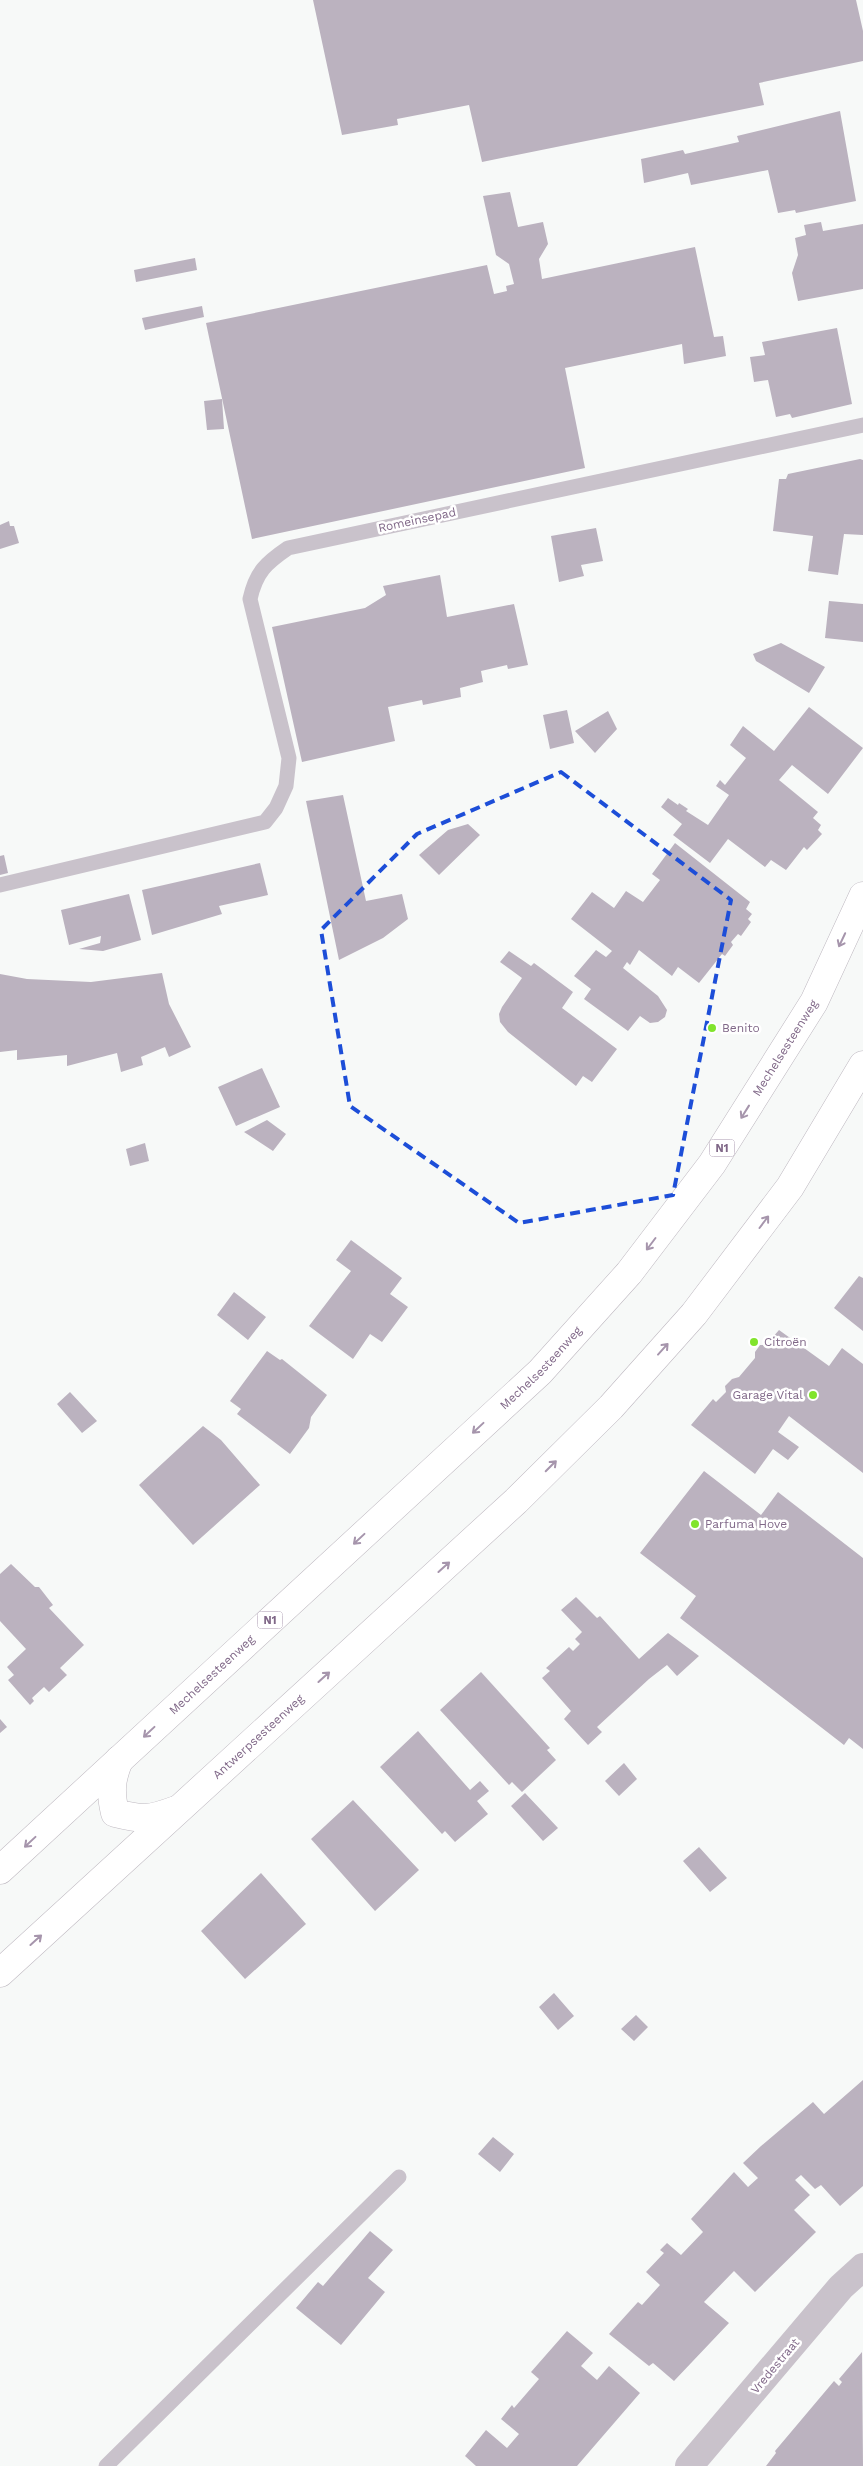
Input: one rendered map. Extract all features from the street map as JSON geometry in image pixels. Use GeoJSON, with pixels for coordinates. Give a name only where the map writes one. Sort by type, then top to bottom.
{"type":"FeatureCollection","features":[{"type":"Feature","properties":{"kind":"main road","name":"Mechelsesteenweg"},"geometry":{"type":"LineString","coordinates":[[0,1870],[540,1372],[629,1273],[712,1164],[809,1010],[863,896]]}},
{"type":"Feature","properties":{"kind":"main road","name":"Antwerpsesteenweg"},"geometry":{"type":"LineString","coordinates":[[0,1973],[516,1501],[611,1407],[694,1314],[790,1187],[863,1065]]}},
{"type":"Feature","properties":{"kind":"main road","name":"Mechelsesteenweg"},"geometry":{"type":"LineString","coordinates":[[119,1760],[112,1777],[110,1794],[122,1841],[120,1863]]}},
{"type":"Feature","properties":{"kind":"main road"},"geometry":{"type":"LineString","coordinates":[[62,1812],[101,1807],[140,1820],[156,1818],[179,1809]]}},
{"type":"Feature","properties":{"kind":"street","name":"Vredestraat"},"geometry":{"type":"LineString","coordinates":[[689,2466],[841,2287],[863,2267]]}},
{"type":"Feature","properties":{"kind":"lane","name":"Romeinsepad"},"geometry":{"type":"LineString","coordinates":[[0,885],[265,822],[276,808],[286,786],[289,758],[250,598],[253,584],[266,563],[288,548],[863,425]]}},
{"type":"Feature","properties":{"kind":"lane"},"geometry":{"type":"LineString","coordinates":[[106,2466],[399,2177]]}},
{"type":"Feature","properties":{"kind":"highlighted area"},"geometry":{"type":"Polygon","coordinates":[[[561,772],[731,900],[673,1195],[519,1223],[350,1106],[321,930],[417,834],[561,772]]]}},
{"type":"Feature","properties":{"kind":"building"},"geometry":{"type":"Polygon","coordinates":[[[313,0],[856,0],[863,31],[863,61],[759,83],[764,105],[482,162],[469,105],[397,119],[398,125],[342,135],[313,0]]]}},
{"type":"Feature","properties":{"kind":"building"},"geometry":{"type":"Polygon","coordinates":[[[840,111],[856,201],[796,213],[795,210],[778,213],[768,170],[691,185],[688,173],[644,183],[641,159],[683,150],[685,154],[739,142],[737,136],[840,111]]]}},
{"type":"Feature","properties":{"kind":"building"},"geometry":{"type":"Polygon","coordinates":[[[510,192],[518,227],[543,222],[548,244],[539,259],[542,279],[695,247],[714,337],[723,336],[726,356],[684,364],[682,344],[565,368],[585,468],[252,539],[206,323],[487,265],[494,294],[507,291],[506,286],[514,284],[509,264],[496,255],[483,196],[510,192]]]}},
{"type":"Feature","properties":{"kind":"building"},"geometry":{"type":"Polygon","coordinates":[[[821,222],[823,231],[863,224],[863,289],[798,301],[792,273],[798,255],[795,238],[806,235],[804,225],[821,222]]]}},
{"type":"Feature","properties":{"kind":"building"},"geometry":{"type":"Polygon","coordinates":[[[195,258],[197,270],[136,282],[134,270],[195,258]]]}},
{"type":"Feature","properties":{"kind":"building"},"geometry":{"type":"Polygon","coordinates":[[[202,306],[204,317],[145,330],[142,318],[202,306]]]}},
{"type":"Feature","properties":{"kind":"building"},"geometry":{"type":"Polygon","coordinates":[[[837,328],[852,404],[792,418],[790,414],[776,417],[768,380],[754,382],[750,357],[765,355],[762,342],[837,328]]]}},
{"type":"Feature","properties":{"kind":"building"},"geometry":{"type":"Polygon","coordinates":[[[222,399],[224,429],[207,430],[204,401],[222,399]]]}},
{"type":"Feature","properties":{"kind":"building"},"geometry":{"type":"Polygon","coordinates":[[[860,459],[863,460],[863,535],[844,534],[838,575],[808,571],[813,536],[773,531],[779,479],[786,479],[788,474],[860,459]]]}},
{"type":"Feature","properties":{"kind":"building"},"geometry":{"type":"Polygon","coordinates":[[[9,521],[10,526],[14,526],[19,543],[0,549],[0,525],[9,521]]]}},
{"type":"Feature","properties":{"kind":"building"},"geometry":{"type":"Polygon","coordinates":[[[596,528],[603,561],[581,565],[584,576],[559,582],[551,536],[596,528]]]}},
{"type":"Feature","properties":{"kind":"building"},"geometry":{"type":"Polygon","coordinates":[[[440,575],[447,617],[514,604],[528,665],[508,669],[507,665],[481,671],[483,682],[460,688],[461,697],[423,705],[422,700],[388,707],[395,741],[302,762],[272,627],[365,608],[386,595],[383,586],[440,575]]]}},
{"type":"Feature","properties":{"kind":"building"},"geometry":{"type":"Polygon","coordinates":[[[829,601],[863,604],[863,642],[825,638],[829,601]]]}},
{"type":"Feature","properties":{"kind":"building"},"geometry":{"type":"Polygon","coordinates":[[[781,643],[825,667],[809,693],[756,661],[753,654],[781,643]]]}},
{"type":"Feature","properties":{"kind":"building"},"geometry":{"type":"Polygon","coordinates":[[[809,707],[863,748],[828,794],[792,765],[779,780],[818,812],[813,818],[821,825],[818,830],[822,834],[807,850],[804,847],[786,870],[771,860],[765,867],[728,839],[710,863],[673,835],[682,824],[661,807],[668,798],[688,809],[686,811],[708,825],[729,795],[716,786],[720,780],[725,785],[746,758],[730,745],[743,726],[774,751],[809,707]]]}},
{"type":"Feature","properties":{"kind":"building"},"geometry":{"type":"Polygon","coordinates":[[[567,710],[574,743],[550,749],[543,715],[567,710]]]}},
{"type":"Feature","properties":{"kind":"building"},"geometry":{"type":"Polygon","coordinates":[[[608,711],[617,729],[595,753],[575,731],[608,711]]]}},
{"type":"Feature","properties":{"kind":"building"},"geometry":{"type":"Polygon","coordinates":[[[343,795],[366,901],[402,894],[408,919],[383,938],[339,960],[306,801],[343,795]]]}},
{"type":"Feature","properties":{"kind":"building"},"geometry":{"type":"Polygon","coordinates":[[[468,824],[480,835],[439,875],[419,855],[448,830],[468,824]]]}},
{"type":"Feature","properties":{"kind":"building"},"geometry":{"type":"Polygon","coordinates":[[[675,843],[750,902],[746,909],[752,914],[748,919],[751,922],[741,936],[738,934],[731,942],[733,945],[725,956],[722,954],[699,983],[678,967],[672,976],[639,950],[630,965],[627,962],[623,968],[658,996],[667,1010],[665,1017],[658,1022],[650,1023],[640,1016],[628,1031],[584,999],[591,989],[574,976],[596,950],[606,957],[612,951],[571,919],[592,892],[614,908],[626,891],[643,902],[660,880],[652,874],[675,843]]]}},
{"type":"Feature","properties":{"kind":"building"},"geometry":{"type":"Polygon","coordinates":[[[4,855],[8,873],[0,875],[0,856],[4,855]]]}},
{"type":"Feature","properties":{"kind":"building"},"geometry":{"type":"Polygon","coordinates":[[[260,863],[268,895],[219,906],[222,914],[152,935],[142,890],[260,863]]]}},
{"type":"Feature","properties":{"kind":"building"},"geometry":{"type":"Polygon","coordinates":[[[129,894],[141,940],[103,951],[79,949],[100,943],[101,936],[69,945],[61,910],[129,894]]]}},
{"type":"Feature","properties":{"kind":"building"},"geometry":{"type":"Polygon","coordinates":[[[509,951],[531,966],[534,963],[573,992],[562,1008],[617,1049],[592,1082],[583,1076],[576,1086],[508,1032],[500,1022],[499,1014],[502,1007],[522,978],[500,962],[509,951]]]}},
{"type":"Feature","properties":{"kind":"building"},"geometry":{"type":"Polygon","coordinates":[[[162,973],[169,1004],[191,1047],[169,1057],[165,1047],[141,1057],[143,1065],[121,1072],[117,1053],[67,1066],[67,1055],[17,1060],[17,1050],[0,1052],[0,974],[27,979],[91,982],[162,973]]]}},
{"type":"Feature","properties":{"kind":"building"},"geometry":{"type":"Polygon","coordinates":[[[262,1068],[280,1107],[236,1126],[218,1087],[262,1068]]]}},
{"type":"Feature","properties":{"kind":"building"},"geometry":{"type":"Polygon","coordinates":[[[267,1120],[286,1134],[273,1151],[244,1132],[267,1120]]]}},
{"type":"Feature","properties":{"kind":"building"},"geometry":{"type":"Polygon","coordinates":[[[145,1143],[149,1161],[130,1166],[126,1149],[145,1143]]]}},
{"type":"Feature","properties":{"kind":"building"},"geometry":{"type":"Polygon","coordinates":[[[351,1240],[402,1278],[390,1294],[408,1307],[382,1342],[370,1334],[353,1359],[309,1326],[351,1271],[336,1260],[351,1240]]]}},
{"type":"Feature","properties":{"kind":"building"},"geometry":{"type":"Polygon","coordinates":[[[859,1276],[863,1278],[863,1331],[834,1308],[859,1276]]]}},
{"type":"Feature","properties":{"kind":"building"},"geometry":{"type":"Polygon","coordinates":[[[234,1292],[266,1317],[248,1340],[217,1315],[234,1292]]]}},
{"type":"Feature","properties":{"kind":"building"},"geometry":{"type":"Polygon","coordinates":[[[779,1330],[829,1366],[842,1348],[863,1364],[863,1473],[789,1416],[778,1432],[799,1447],[788,1460],[773,1449],[755,1474],[691,1425],[713,1399],[716,1402],[726,1392],[725,1386],[732,1379],[739,1377],[755,1358],[755,1352],[760,1345],[766,1345],[779,1330]]]}},
{"type":"Feature","properties":{"kind":"building"},"geometry":{"type":"Polygon","coordinates":[[[267,1351],[280,1360],[282,1359],[327,1395],[311,1417],[309,1428],[290,1454],[237,1414],[241,1409],[230,1401],[267,1351]]]}},
{"type":"Feature","properties":{"kind":"building"},"geometry":{"type":"Polygon","coordinates":[[[70,1392],[97,1421],[82,1433],[57,1404],[70,1392]]]}},
{"type":"Feature","properties":{"kind":"building"},"geometry":{"type":"Polygon","coordinates":[[[203,1426],[221,1440],[260,1485],[193,1545],[139,1485],[203,1426]]]}},
{"type":"Feature","properties":{"kind":"building"},"geometry":{"type":"Polygon","coordinates":[[[704,1471],[761,1515],[778,1492],[863,1558],[863,1749],[849,1738],[844,1745],[680,1618],[696,1596],[640,1553],[704,1471]]]}},
{"type":"Feature","properties":{"kind":"building"},"geometry":{"type":"Polygon","coordinates":[[[11,1564],[35,1587],[39,1587],[53,1605],[49,1608],[84,1645],[60,1668],[67,1675],[49,1692],[44,1687],[32,1698],[34,1701],[30,1705],[8,1680],[14,1675],[7,1667],[26,1649],[0,1621],[0,1574],[11,1564]]]}},
{"type":"Feature","properties":{"kind":"building"},"geometry":{"type":"Polygon","coordinates":[[[576,1597],[597,1618],[600,1616],[639,1659],[668,1633],[699,1656],[677,1676],[667,1665],[649,1679],[597,1727],[602,1732],[588,1745],[564,1719],[571,1711],[542,1678],[550,1671],[546,1668],[569,1647],[573,1651],[580,1644],[575,1639],[582,1632],[561,1610],[576,1597]]]}},
{"type":"Feature","properties":{"kind":"building"},"geometry":{"type":"Polygon","coordinates":[[[481,1672],[550,1748],[547,1750],[556,1760],[522,1792],[512,1782],[509,1785],[440,1710],[481,1672]]]}},
{"type":"Feature","properties":{"kind":"building"},"geometry":{"type":"Polygon","coordinates":[[[0,1719],[7,1727],[0,1733],[0,1719]]]}},
{"type":"Feature","properties":{"kind":"building"},"geometry":{"type":"Polygon","coordinates":[[[418,1731],[470,1790],[480,1781],[489,1791],[477,1801],[488,1814],[455,1842],[445,1831],[442,1834],[380,1767],[418,1731]]]}},
{"type":"Feature","properties":{"kind":"building"},"geometry":{"type":"Polygon","coordinates":[[[624,1763],[637,1779],[619,1796],[605,1781],[624,1763]]]}},
{"type":"Feature","properties":{"kind":"building"},"geometry":{"type":"Polygon","coordinates":[[[525,1793],[558,1828],[543,1841],[511,1806],[525,1793]]]}},
{"type":"Feature","properties":{"kind":"building"},"geometry":{"type":"Polygon","coordinates":[[[353,1800],[419,1870],[375,1911],[311,1839],[353,1800]]]}},
{"type":"Feature","properties":{"kind":"building"},"geometry":{"type":"Polygon","coordinates":[[[699,1847],[727,1878],[710,1892],[683,1861],[699,1847]]]}},
{"type":"Feature","properties":{"kind":"building"},"geometry":{"type":"Polygon","coordinates":[[[261,1873],[306,1924],[245,1979],[201,1931],[261,1873]]]}},
{"type":"Feature","properties":{"kind":"building"},"geometry":{"type":"Polygon","coordinates":[[[554,1993],[574,2016],[558,2030],[539,2007],[554,1993]]]}},
{"type":"Feature","properties":{"kind":"building"},"geometry":{"type":"Polygon","coordinates":[[[636,2015],[648,2027],[634,2041],[621,2029],[636,2015]]]}},
{"type":"Feature","properties":{"kind":"building"},"geometry":{"type":"Polygon","coordinates":[[[863,2080],[863,2186],[840,2206],[821,2185],[815,2189],[801,2175],[795,2180],[810,2195],[794,2210],[816,2232],[755,2292],[734,2271],[704,2302],[729,2323],[674,2381],[653,2363],[649,2366],[609,2334],[638,2302],[642,2305],[660,2285],[646,2272],[664,2253],[660,2250],[667,2243],[681,2255],[703,2232],[691,2219],[734,2172],[748,2187],[758,2178],[743,2163],[813,2102],[824,2114],[863,2080]]]}},
{"type":"Feature","properties":{"kind":"building"},"geometry":{"type":"Polygon","coordinates":[[[493,2137],[514,2154],[500,2172],[478,2154],[493,2137]]]}},
{"type":"Feature","properties":{"kind":"building"},"geometry":{"type":"Polygon","coordinates":[[[370,2231],[393,2250],[368,2278],[385,2292],[341,2345],[296,2308],[318,2282],[323,2286],[370,2231]]]}},
{"type":"Feature","properties":{"kind":"building"},"geometry":{"type":"Polygon","coordinates":[[[567,2331],[593,2353],[581,2366],[597,2380],[609,2366],[640,2393],[577,2466],[476,2466],[465,2456],[486,2430],[507,2448],[519,2434],[501,2419],[512,2405],[514,2408],[539,2379],[531,2372],[567,2331]]]}},
{"type":"Feature","properties":{"kind":"building"},"geometry":{"type":"Polygon","coordinates":[[[862,2352],[863,2466],[766,2466],[776,2453],[775,2451],[834,2381],[839,2386],[842,2382],[839,2379],[862,2352]]]}},
{"type":"Feature","properties":{"kind":"place","name":"Benito"},"geometry":{"type":"Point","coordinates":[712,1028]}},
{"type":"Feature","properties":{"kind":"place","name":"Citroën"},"geometry":{"type":"Point","coordinates":[754,1342]}},
{"type":"Feature","properties":{"kind":"place","name":"Garage Vital"},"geometry":{"type":"Point","coordinates":[813,1395]}},
{"type":"Feature","properties":{"kind":"place","name":"Parfuma Hove"},"geometry":{"type":"Point","coordinates":[695,1524]}}]}
